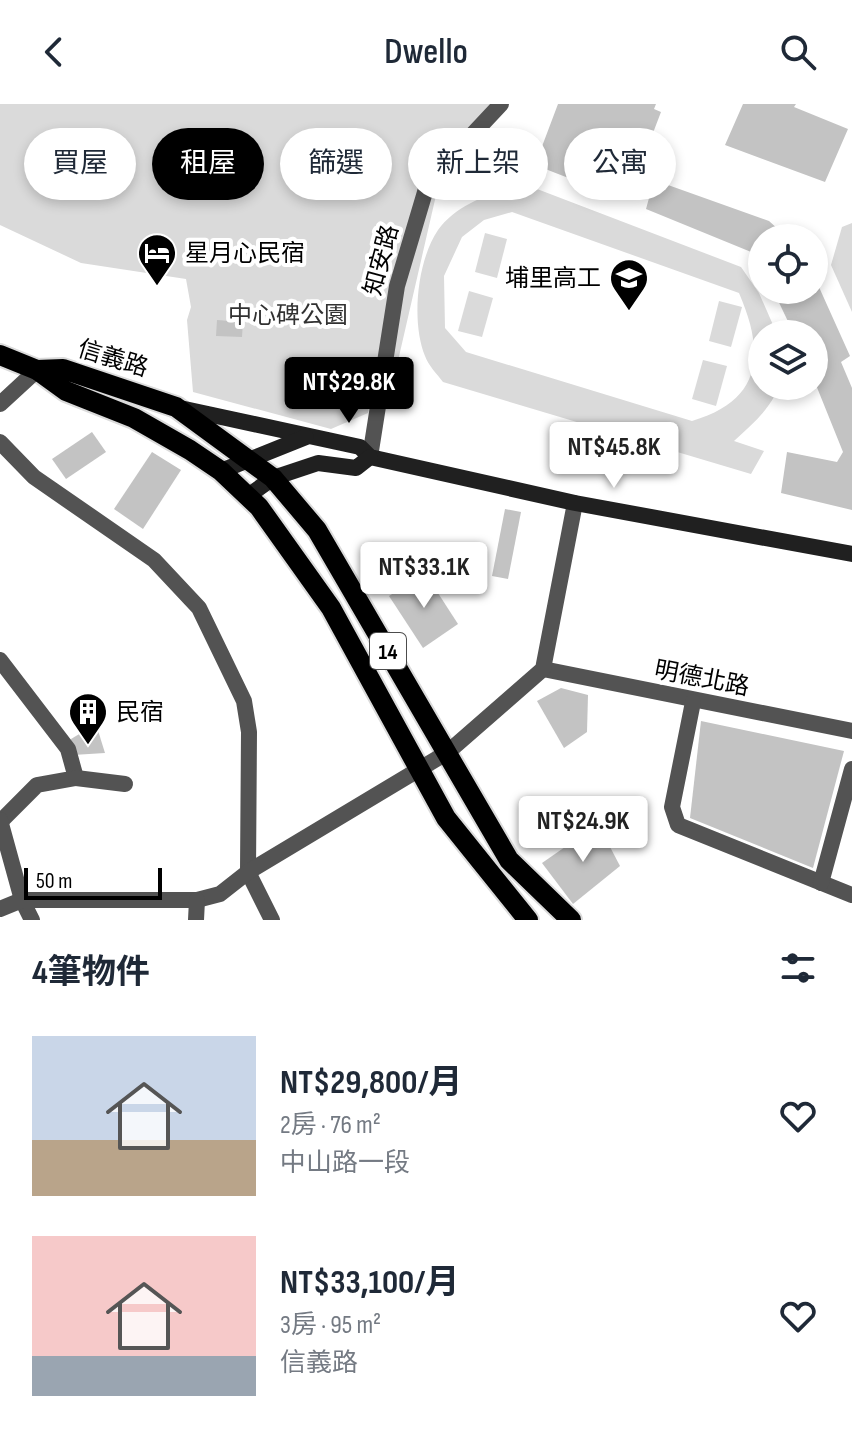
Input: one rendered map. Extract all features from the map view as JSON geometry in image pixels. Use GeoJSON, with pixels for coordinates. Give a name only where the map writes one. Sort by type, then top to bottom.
{"type":"FeatureCollection","features":[{"type":"Feature","properties":{"kind":"main road","name":"14"},"geometry":{"type":"LineString","coordinates":[[0,355],[37,370]]}},
{"type":"Feature","properties":{"kind":"main road","name":"信義路"},"geometry":{"type":"LineString","coordinates":[[37,370],[63,369],[176,407],[273,478],[317,530],[509,860],[571,920]]}},
{"type":"Feature","properties":{"kind":"main road","name":"信義路"},"geometry":{"type":"LineString","coordinates":[[37,370],[66,391],[134,418],[221,471],[248,496],[331,608],[446,818],[528,920]]}},
{"type":"Feature","properties":{"kind":"street","name":"知安路"},"geometry":{"type":"LineString","coordinates":[[370,457],[397,286],[428,182],[501,104]]}},
{"type":"Feature","properties":{"kind":"street"},"geometry":{"type":"LineString","coordinates":[[0,404],[37,370]]}},
{"type":"Feature","properties":{"kind":"street"},"geometry":{"type":"LineString","coordinates":[[176,407],[360,447],[370,457],[575,503],[852,554]]}},
{"type":"Feature","properties":{"kind":"street"},"geometry":{"type":"LineString","coordinates":[[221,471],[306,437]]}},
{"type":"Feature","properties":{"kind":"street"},"geometry":{"type":"LineString","coordinates":[[0,442],[34,477],[154,560],[199,608],[244,701],[249,732],[248,872],[272,920]]}},
{"type":"Feature","properties":{"kind":"street"},"geometry":{"type":"LineString","coordinates":[[248,496],[273,478],[318,463],[356,468],[370,457]]}},
{"type":"Feature","properties":{"kind":"street"},"geometry":{"type":"LineString","coordinates":[[0,909],[22,900],[197,900],[220,894],[248,872],[448,752],[543,669],[575,503]]}},
{"type":"Feature","properties":{"kind":"street"},"geometry":{"type":"LineString","coordinates":[[0,660],[68,749],[76,778]]}},
{"type":"Feature","properties":{"kind":"street","name":"明德北路"},"geometry":{"type":"LineString","coordinates":[[543,669],[693,702],[852,731]]}},
{"type":"Feature","properties":{"kind":"street"},"geometry":{"type":"LineString","coordinates":[[693,702],[672,807],[678,825],[852,895]]}},
{"type":"Feature","properties":{"kind":"street"},"geometry":{"type":"LineString","coordinates":[[821,883],[852,769]]}},
{"type":"Feature","properties":{"kind":"street"},"geometry":{"type":"LineString","coordinates":[[32,920],[22,900],[0,820],[37,785],[76,778],[125,784]]}},
{"type":"Feature","properties":{"kind":"street"},"geometry":{"type":"LineString","coordinates":[[196,920],[197,900]]}},
{"type":"Feature","properties":{"kind":"green space","name":"中心碑公園"},"geometry":{"type":"Polygon","coordinates":[[[0,104],[505,104],[486,128],[408,128],[408,200],[435,200],[392,387],[373,382],[368,413],[331,429],[193,392],[187,320],[191,307],[186,279],[81,263],[0,225],[0,104]]]}},
{"type":"Feature","properties":{"kind":"green space"},"geometry":{"type":"Polygon","coordinates":[[[548,193],[741,267],[748,277],[748,304],[764,304],[771,320],[748,320],[739,293],[512,212],[484,220],[462,237],[444,276],[445,328],[466,352],[692,421],[733,401],[748,381],[748,400],[772,400],[734,441],[764,451],[751,474],[443,382],[426,359],[421,342],[418,292],[425,258],[438,230],[477,200],[548,200],[548,193]]]}},
{"type":"Feature","properties":{"kind":"green space"},"geometry":{"type":"Polygon","coordinates":[[[852,223],[852,312],[831,265],[842,227],[852,223]]]}},
{"type":"Feature","properties":{"kind":"green space"},"geometry":{"type":"Polygon","coordinates":[[[485,233],[507,239],[497,278],[475,272],[485,233]]]}},
{"type":"Feature","properties":{"kind":"green space"},"geometry":{"type":"Polygon","coordinates":[[[469,291],[493,298],[482,337],[458,331],[469,291]]]}},
{"type":"Feature","properties":{"kind":"green space"},"geometry":{"type":"Polygon","coordinates":[[[719,301],[742,307],[731,347],[709,341],[719,301]]]}},
{"type":"Feature","properties":{"kind":"green space"},"geometry":{"type":"Polygon","coordinates":[[[703,360],[727,366],[716,406],[692,399],[703,360]]]}},
{"type":"Feature","properties":{"kind":"building"},"geometry":{"type":"Polygon","coordinates":[[[558,104],[656,104],[654,109],[661,112],[655,128],[564,128],[564,176],[548,170],[548,131],[558,104]]]}},
{"type":"Feature","properties":{"kind":"building"},"geometry":{"type":"Polygon","coordinates":[[[743,104],[796,104],[794,107],[848,129],[825,182],[725,145],[743,104]]]}},
{"type":"Feature","properties":{"kind":"building"},"geometry":{"type":"Polygon","coordinates":[[[676,188],[772,224],[748,224],[748,251],[646,209],[648,200],[676,200],[676,188]]]}},
{"type":"Feature","properties":{"kind":"building"},"geometry":{"type":"Polygon","coordinates":[[[780,304],[827,304],[850,356],[841,362],[852,388],[852,510],[781,493],[787,452],[837,462],[843,452],[822,400],[828,400],[828,320],[787,320],[780,304]]]}},
{"type":"Feature","properties":{"kind":"building"},"geometry":{"type":"Polygon","coordinates":[[[217,320],[243,322],[242,337],[216,336],[217,320]]]}},
{"type":"Feature","properties":{"kind":"building"},"geometry":{"type":"Polygon","coordinates":[[[92,432],[106,452],[66,479],[52,459],[92,432]]]}},
{"type":"Feature","properties":{"kind":"building"},"geometry":{"type":"Polygon","coordinates":[[[152,452],[181,470],[143,529],[114,509],[152,452]]]}},
{"type":"Feature","properties":{"kind":"building"},"geometry":{"type":"Polygon","coordinates":[[[505,509],[521,512],[508,579],[492,576],[505,509]]]}},
{"type":"Feature","properties":{"kind":"building"},"geometry":{"type":"Polygon","coordinates":[[[425,573],[458,624],[423,648],[389,596],[425,573]]]}},
{"type":"Feature","properties":{"kind":"building"},"geometry":{"type":"Polygon","coordinates":[[[561,688],[588,695],[587,732],[564,748],[537,701],[561,688]]]}},
{"type":"Feature","properties":{"kind":"building"},"geometry":{"type":"Polygon","coordinates":[[[701,721],[844,751],[813,868],[690,818],[701,721]]]}},
{"type":"Feature","properties":{"kind":"building","name":"民宿"},"geometry":{"type":"Polygon","coordinates":[[[96,724],[105,753],[73,755],[71,739],[96,724]]]}},
{"type":"Feature","properties":{"kind":"building"},"geometry":{"type":"Polygon","coordinates":[[[598,824],[620,866],[573,904],[542,863],[598,824]]]}},
{"type":"Feature","properties":{"kind":"place","name":"星月心民宿"},"geometry":{"type":"Point","coordinates":[157,287]}},
{"type":"Feature","properties":{"kind":"place","name":"埔里高工"},"geometry":{"type":"Point","coordinates":[629,312]}},
{"type":"Feature","properties":{"kind":"place","name":"民宿"},"geometry":{"type":"Point","coordinates":[88,746]}}]}
